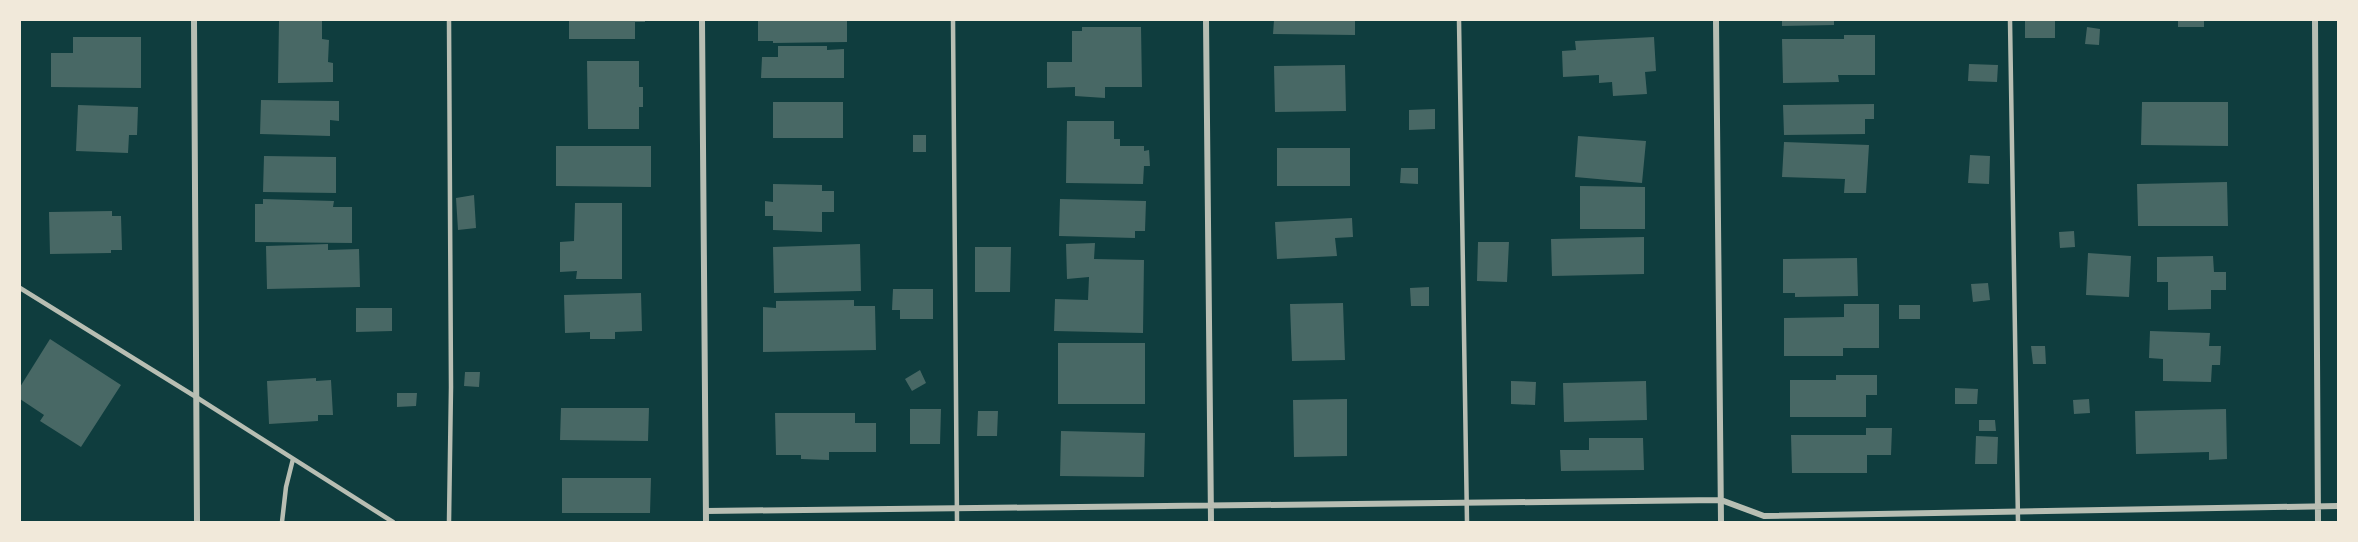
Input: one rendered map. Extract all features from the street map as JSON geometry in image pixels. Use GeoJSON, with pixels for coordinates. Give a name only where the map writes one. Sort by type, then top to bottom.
{"type":"FeatureCollection","features":[{"type":"Feature","properties":{"kind":"street"},"geometry":{"type":"LineString","coordinates":[[194,20],[197,522]]}},
{"type":"Feature","properties":{"kind":"street"},"geometry":{"type":"LineString","coordinates":[[702,20],[706,522]]}},
{"type":"Feature","properties":{"kind":"street"},"geometry":{"type":"LineString","coordinates":[[1206,20],[1210,522]]}},
{"type":"Feature","properties":{"kind":"street"},"geometry":{"type":"LineString","coordinates":[[1716,20],[1721,522]]}},
{"type":"Feature","properties":{"kind":"street"},"geometry":{"type":"LineString","coordinates":[[2315,20],[2318,522]]}},
{"type":"Feature","properties":{"kind":"street"},"geometry":{"type":"LineString","coordinates":[[706,511],[1721,500],[1764,516],[2338,506]]}},
{"type":"Feature","properties":{"kind":"lane"},"geometry":{"type":"LineString","coordinates":[[449,522],[450,20]]}},
{"type":"Feature","properties":{"kind":"lane"},"geometry":{"type":"LineString","coordinates":[[953,20],[957,522]]}},
{"type":"Feature","properties":{"kind":"lane"},"geometry":{"type":"LineString","coordinates":[[1459,20],[1467,522]]}},
{"type":"Feature","properties":{"kind":"lane"},"geometry":{"type":"LineString","coordinates":[[2010,20],[2018,522]]}},
{"type":"Feature","properties":{"kind":"lane"},"geometry":{"type":"LineString","coordinates":[[20,288],[393,522]]}},
{"type":"Feature","properties":{"kind":"lane"},"geometry":{"type":"LineString","coordinates":[[282,522],[286,487],[293,459]]}},
{"type":"Feature","properties":{"kind":"building"},"geometry":{"type":"Polygon","coordinates":[[[279,20],[322,20],[322,39],[329,40],[328,62],[333,63],[333,82],[278,83],[279,20]]]}},
{"type":"Feature","properties":{"kind":"building"},"geometry":{"type":"Polygon","coordinates":[[[569,20],[645,20],[645,22],[635,22],[635,39],[569,39],[569,20]]]}},
{"type":"Feature","properties":{"kind":"building"},"geometry":{"type":"Polygon","coordinates":[[[758,20],[847,20],[847,42],[773,43],[773,41],[758,41],[758,20]]]}},
{"type":"Feature","properties":{"kind":"building"},"geometry":{"type":"Polygon","coordinates":[[[1274,20],[1355,20],[1355,35],[1273,34],[1274,20]]]}},
{"type":"Feature","properties":{"kind":"building"},"geometry":{"type":"Polygon","coordinates":[[[1782,20],[1834,20],[1834,25],[1782,26],[1782,20]]]}},
{"type":"Feature","properties":{"kind":"building"},"geometry":{"type":"Polygon","coordinates":[[[2025,20],[2055,20],[2055,38],[2025,38],[2025,20]]]}},
{"type":"Feature","properties":{"kind":"building"},"geometry":{"type":"Polygon","coordinates":[[[2178,20],[2204,20],[2204,27],[2178,27],[2178,20]]]}},
{"type":"Feature","properties":{"kind":"building"},"geometry":{"type":"Polygon","coordinates":[[[1082,27],[1141,27],[1142,87],[1105,87],[1105,98],[1075,96],[1075,87],[1047,88],[1047,62],[1072,62],[1072,31],[1082,31],[1082,27]]]}},
{"type":"Feature","properties":{"kind":"building"},"geometry":{"type":"Polygon","coordinates":[[[2087,27],[2100,29],[2099,45],[2085,44],[2087,27]]]}},
{"type":"Feature","properties":{"kind":"building"},"geometry":{"type":"Polygon","coordinates":[[[1844,35],[1875,35],[1875,75],[1838,75],[1839,82],[1783,83],[1782,39],[1844,39],[1844,35]]]}},
{"type":"Feature","properties":{"kind":"building"},"geometry":{"type":"Polygon","coordinates":[[[73,37],[141,37],[141,88],[51,87],[51,53],[73,53],[73,37]]]}},
{"type":"Feature","properties":{"kind":"building"},"geometry":{"type":"Polygon","coordinates":[[[1654,37],[1656,71],[1645,72],[1647,94],[1613,96],[1612,82],[1599,83],[1599,75],[1563,77],[1562,51],[1576,50],[1575,41],[1654,37]]]}},
{"type":"Feature","properties":{"kind":"building"},"geometry":{"type":"Polygon","coordinates":[[[778,46],[827,46],[827,50],[844,49],[844,78],[761,78],[762,57],[778,57],[778,46]]]}},
{"type":"Feature","properties":{"kind":"building"},"geometry":{"type":"Polygon","coordinates":[[[587,61],[639,61],[639,87],[643,87],[643,107],[639,107],[639,129],[588,129],[587,61]]]}},
{"type":"Feature","properties":{"kind":"building"},"geometry":{"type":"Polygon","coordinates":[[[1969,64],[1998,65],[1997,82],[1968,81],[1969,64]]]}},
{"type":"Feature","properties":{"kind":"building"},"geometry":{"type":"Polygon","coordinates":[[[1345,65],[1346,111],[1275,112],[1274,66],[1345,65]]]}},
{"type":"Feature","properties":{"kind":"building"},"geometry":{"type":"Polygon","coordinates":[[[261,100],[339,101],[339,121],[330,120],[330,136],[260,134],[261,100]]]}},
{"type":"Feature","properties":{"kind":"building"},"geometry":{"type":"Polygon","coordinates":[[[773,102],[843,102],[843,138],[773,138],[773,102]]]}},
{"type":"Feature","properties":{"kind":"building"},"geometry":{"type":"Polygon","coordinates":[[[2142,102],[2228,102],[2228,146],[2141,145],[2142,102]]]}},
{"type":"Feature","properties":{"kind":"building"},"geometry":{"type":"Polygon","coordinates":[[[1874,104],[1874,119],[1865,119],[1865,134],[1784,135],[1783,105],[1874,104]]]}},
{"type":"Feature","properties":{"kind":"building"},"geometry":{"type":"Polygon","coordinates":[[[78,105],[138,107],[137,135],[129,135],[128,153],[76,151],[78,105]]]}},
{"type":"Feature","properties":{"kind":"building"},"geometry":{"type":"Polygon","coordinates":[[[1435,109],[1435,129],[1409,130],[1409,110],[1435,109]]]}},
{"type":"Feature","properties":{"kind":"building"},"geometry":{"type":"Polygon","coordinates":[[[1067,121],[1114,121],[1114,139],[1120,139],[1120,146],[1144,146],[1144,151],[1149,150],[1150,166],[1144,166],[1143,184],[1066,183],[1067,121]]]}},
{"type":"Feature","properties":{"kind":"building"},"geometry":{"type":"Polygon","coordinates":[[[913,135],[926,135],[926,152],[913,152],[913,135]]]}},
{"type":"Feature","properties":{"kind":"building"},"geometry":{"type":"Polygon","coordinates":[[[1578,136],[1646,141],[1642,183],[1575,177],[1578,136]]]}},
{"type":"Feature","properties":{"kind":"building"},"geometry":{"type":"Polygon","coordinates":[[[1784,142],[1869,145],[1866,193],[1844,193],[1845,179],[1782,177],[1784,142]]]}},
{"type":"Feature","properties":{"kind":"building"},"geometry":{"type":"Polygon","coordinates":[[[556,146],[651,146],[651,187],[556,186],[556,146]]]}},
{"type":"Feature","properties":{"kind":"building"},"geometry":{"type":"Polygon","coordinates":[[[1277,148],[1350,148],[1350,186],[1277,186],[1277,148]]]}},
{"type":"Feature","properties":{"kind":"building"},"geometry":{"type":"Polygon","coordinates":[[[1970,155],[1990,156],[1989,184],[1968,183],[1970,155]]]}},
{"type":"Feature","properties":{"kind":"building"},"geometry":{"type":"Polygon","coordinates":[[[264,156],[336,157],[336,193],[263,192],[264,156]]]}},
{"type":"Feature","properties":{"kind":"building"},"geometry":{"type":"Polygon","coordinates":[[[1401,168],[1418,168],[1418,184],[1400,183],[1401,168]]]}},
{"type":"Feature","properties":{"kind":"building"},"geometry":{"type":"Polygon","coordinates":[[[2227,182],[2228,226],[2138,226],[2137,184],[2227,182]]]}},
{"type":"Feature","properties":{"kind":"building"},"geometry":{"type":"Polygon","coordinates":[[[773,184],[822,185],[822,191],[834,191],[834,212],[822,212],[822,232],[773,230],[773,216],[765,216],[765,201],[773,202],[773,184]]]}},
{"type":"Feature","properties":{"kind":"building"},"geometry":{"type":"Polygon","coordinates":[[[1580,186],[1645,187],[1645,229],[1580,229],[1580,186]]]}},
{"type":"Feature","properties":{"kind":"building"},"geometry":{"type":"Polygon","coordinates":[[[474,195],[476,228],[458,230],[456,198],[474,195]]]}},
{"type":"Feature","properties":{"kind":"building"},"geometry":{"type":"Polygon","coordinates":[[[263,199],[334,201],[333,207],[352,207],[352,243],[255,242],[255,204],[263,204],[263,199]]]}},
{"type":"Feature","properties":{"kind":"building"},"geometry":{"type":"Polygon","coordinates":[[[1060,199],[1146,201],[1145,231],[1135,231],[1135,238],[1059,236],[1060,199]]]}},
{"type":"Feature","properties":{"kind":"building"},"geometry":{"type":"Polygon","coordinates":[[[575,203],[622,203],[622,279],[576,279],[577,271],[560,272],[560,242],[574,241],[575,203]]]}},
{"type":"Feature","properties":{"kind":"building"},"geometry":{"type":"Polygon","coordinates":[[[112,211],[112,216],[121,216],[122,250],[111,250],[111,253],[50,254],[49,212],[112,211]]]}},
{"type":"Feature","properties":{"kind":"building"},"geometry":{"type":"Polygon","coordinates":[[[1352,218],[1353,237],[1335,238],[1337,256],[1277,259],[1275,222],[1352,218]]]}},
{"type":"Feature","properties":{"kind":"building"},"geometry":{"type":"Polygon","coordinates":[[[2074,231],[2075,247],[2060,248],[2059,232],[2074,231]]]}},
{"type":"Feature","properties":{"kind":"building"},"geometry":{"type":"Polygon","coordinates":[[[1644,237],[1644,274],[1552,276],[1551,239],[1644,237]]]}},
{"type":"Feature","properties":{"kind":"building"},"geometry":{"type":"Polygon","coordinates":[[[1478,242],[1509,242],[1507,282],[1477,281],[1478,242]]]}},
{"type":"Feature","properties":{"kind":"building"},"geometry":{"type":"Polygon","coordinates":[[[1095,243],[1094,259],[1144,260],[1143,333],[1054,331],[1055,299],[1088,300],[1089,277],[1067,279],[1066,244],[1095,243]]]}},
{"type":"Feature","properties":{"kind":"building"},"geometry":{"type":"Polygon","coordinates":[[[328,244],[328,250],[359,249],[360,287],[267,289],[266,246],[328,244]]]}},
{"type":"Feature","properties":{"kind":"building"},"geometry":{"type":"Polygon","coordinates":[[[860,244],[861,291],[774,293],[773,247],[860,244]]]}},
{"type":"Feature","properties":{"kind":"building"},"geometry":{"type":"Polygon","coordinates":[[[975,247],[1011,247],[1010,292],[975,292],[975,247]]]}},
{"type":"Feature","properties":{"kind":"building"},"geometry":{"type":"Polygon","coordinates":[[[2088,253],[2131,256],[2129,297],[2086,295],[2088,253]]]}},
{"type":"Feature","properties":{"kind":"building"},"geometry":{"type":"Polygon","coordinates":[[[2213,256],[2214,272],[2226,272],[2226,290],[2211,290],[2211,309],[2168,310],[2168,282],[2157,282],[2157,257],[2213,256]]]}},
{"type":"Feature","properties":{"kind":"building"},"geometry":{"type":"Polygon","coordinates":[[[1857,258],[1858,296],[1795,297],[1795,293],[1783,293],[1783,259],[1857,258]]]}},
{"type":"Feature","properties":{"kind":"building"},"geometry":{"type":"Polygon","coordinates":[[[1988,283],[1990,300],[1973,302],[1971,284],[1988,283]]]}},
{"type":"Feature","properties":{"kind":"building"},"geometry":{"type":"Polygon","coordinates":[[[1429,287],[1429,306],[1411,306],[1410,288],[1429,287]]]}},
{"type":"Feature","properties":{"kind":"building"},"geometry":{"type":"Polygon","coordinates":[[[893,289],[933,289],[933,319],[900,319],[900,310],[892,310],[893,289]]]}},
{"type":"Feature","properties":{"kind":"building"},"geometry":{"type":"Polygon","coordinates":[[[641,293],[642,331],[615,332],[615,339],[590,339],[590,332],[565,333],[564,295],[641,293]]]}},
{"type":"Feature","properties":{"kind":"building"},"geometry":{"type":"Polygon","coordinates":[[[854,300],[854,306],[875,306],[876,350],[763,352],[763,307],[776,308],[776,301],[854,300]]]}},
{"type":"Feature","properties":{"kind":"building"},"geometry":{"type":"Polygon","coordinates":[[[1343,303],[1345,360],[1292,361],[1290,304],[1343,303]]]}},
{"type":"Feature","properties":{"kind":"building"},"geometry":{"type":"Polygon","coordinates":[[[1844,304],[1879,304],[1879,348],[1843,348],[1843,356],[1784,356],[1784,318],[1844,317],[1844,304]]]}},
{"type":"Feature","properties":{"kind":"building"},"geometry":{"type":"Polygon","coordinates":[[[1899,305],[1920,305],[1920,319],[1899,319],[1899,305]]]}},
{"type":"Feature","properties":{"kind":"building"},"geometry":{"type":"Polygon","coordinates":[[[356,308],[392,308],[392,331],[356,332],[356,308]]]}},
{"type":"Feature","properties":{"kind":"building"},"geometry":{"type":"Polygon","coordinates":[[[2150,331],[2210,333],[2209,346],[2221,346],[2220,365],[2212,365],[2211,382],[2163,381],[2163,359],[2149,358],[2150,331]]]}},
{"type":"Feature","properties":{"kind":"building"},"geometry":{"type":"Polygon","coordinates":[[[50,339],[121,385],[81,447],[40,421],[44,415],[20,399],[20,387],[50,339]]]}},
{"type":"Feature","properties":{"kind":"building"},"geometry":{"type":"Polygon","coordinates":[[[1058,343],[1145,343],[1145,404],[1058,404],[1058,343]]]}},
{"type":"Feature","properties":{"kind":"building"},"geometry":{"type":"Polygon","coordinates":[[[2031,346],[2045,346],[2046,364],[2033,364],[2031,346]]]}},
{"type":"Feature","properties":{"kind":"building"},"geometry":{"type":"Polygon","coordinates":[[[920,370],[926,383],[912,391],[905,379],[920,370]]]}},
{"type":"Feature","properties":{"kind":"building"},"geometry":{"type":"Polygon","coordinates":[[[465,372],[480,372],[479,387],[464,386],[465,372]]]}},
{"type":"Feature","properties":{"kind":"building"},"geometry":{"type":"Polygon","coordinates":[[[1836,375],[1877,375],[1877,395],[1866,395],[1866,417],[1790,417],[1790,380],[1836,380],[1836,375]]]}},
{"type":"Feature","properties":{"kind":"building"},"geometry":{"type":"Polygon","coordinates":[[[316,378],[316,381],[331,380],[333,415],[318,415],[318,421],[269,424],[267,381],[316,378]]]}},
{"type":"Feature","properties":{"kind":"building"},"geometry":{"type":"Polygon","coordinates":[[[1511,381],[1536,382],[1535,405],[1511,404],[1511,381]]]}},
{"type":"Feature","properties":{"kind":"building"},"geometry":{"type":"Polygon","coordinates":[[[1646,381],[1647,420],[1564,422],[1563,383],[1646,381]]]}},
{"type":"Feature","properties":{"kind":"building"},"geometry":{"type":"Polygon","coordinates":[[[1955,388],[1978,389],[1977,404],[1955,404],[1955,388]]]}},
{"type":"Feature","properties":{"kind":"building"},"geometry":{"type":"Polygon","coordinates":[[[397,393],[417,393],[416,406],[397,407],[397,393]]]}},
{"type":"Feature","properties":{"kind":"building"},"geometry":{"type":"Polygon","coordinates":[[[1347,399],[1347,456],[1294,457],[1293,400],[1347,399]]]}},
{"type":"Feature","properties":{"kind":"building"},"geometry":{"type":"Polygon","coordinates":[[[2089,399],[2090,413],[2074,414],[2073,400],[2089,399]]]}},
{"type":"Feature","properties":{"kind":"building"},"geometry":{"type":"Polygon","coordinates":[[[561,408],[649,408],[648,441],[560,440],[561,408]]]}},
{"type":"Feature","properties":{"kind":"building"},"geometry":{"type":"Polygon","coordinates":[[[910,409],[941,409],[940,444],[910,444],[910,409]]]}},
{"type":"Feature","properties":{"kind":"building"},"geometry":{"type":"Polygon","coordinates":[[[2226,409],[2227,459],[2209,460],[2209,452],[2136,454],[2135,411],[2226,409]]]}},
{"type":"Feature","properties":{"kind":"building"},"geometry":{"type":"Polygon","coordinates":[[[978,411],[998,411],[997,436],[977,436],[978,411]]]}},
{"type":"Feature","properties":{"kind":"building"},"geometry":{"type":"Polygon","coordinates":[[[775,413],[855,413],[855,423],[876,423],[876,452],[829,452],[829,460],[801,459],[801,455],[776,455],[775,413]]]}},
{"type":"Feature","properties":{"kind":"building"},"geometry":{"type":"Polygon","coordinates":[[[1979,420],[1995,420],[1996,431],[1979,431],[1979,420]]]}},
{"type":"Feature","properties":{"kind":"building"},"geometry":{"type":"Polygon","coordinates":[[[1866,428],[1892,428],[1891,455],[1867,455],[1867,473],[1792,473],[1791,435],[1866,435],[1866,428]]]}},
{"type":"Feature","properties":{"kind":"building"},"geometry":{"type":"Polygon","coordinates":[[[1061,431],[1145,433],[1144,477],[1060,476],[1061,431]]]}},
{"type":"Feature","properties":{"kind":"building"},"geometry":{"type":"Polygon","coordinates":[[[1976,436],[1998,437],[1997,464],[1975,464],[1976,436]]]}},
{"type":"Feature","properties":{"kind":"building"},"geometry":{"type":"Polygon","coordinates":[[[1589,438],[1643,438],[1644,470],[1561,471],[1560,450],[1589,450],[1589,438]]]}},
{"type":"Feature","properties":{"kind":"building"},"geometry":{"type":"Polygon","coordinates":[[[562,478],[651,478],[650,513],[562,513],[562,478]]]}}]}
